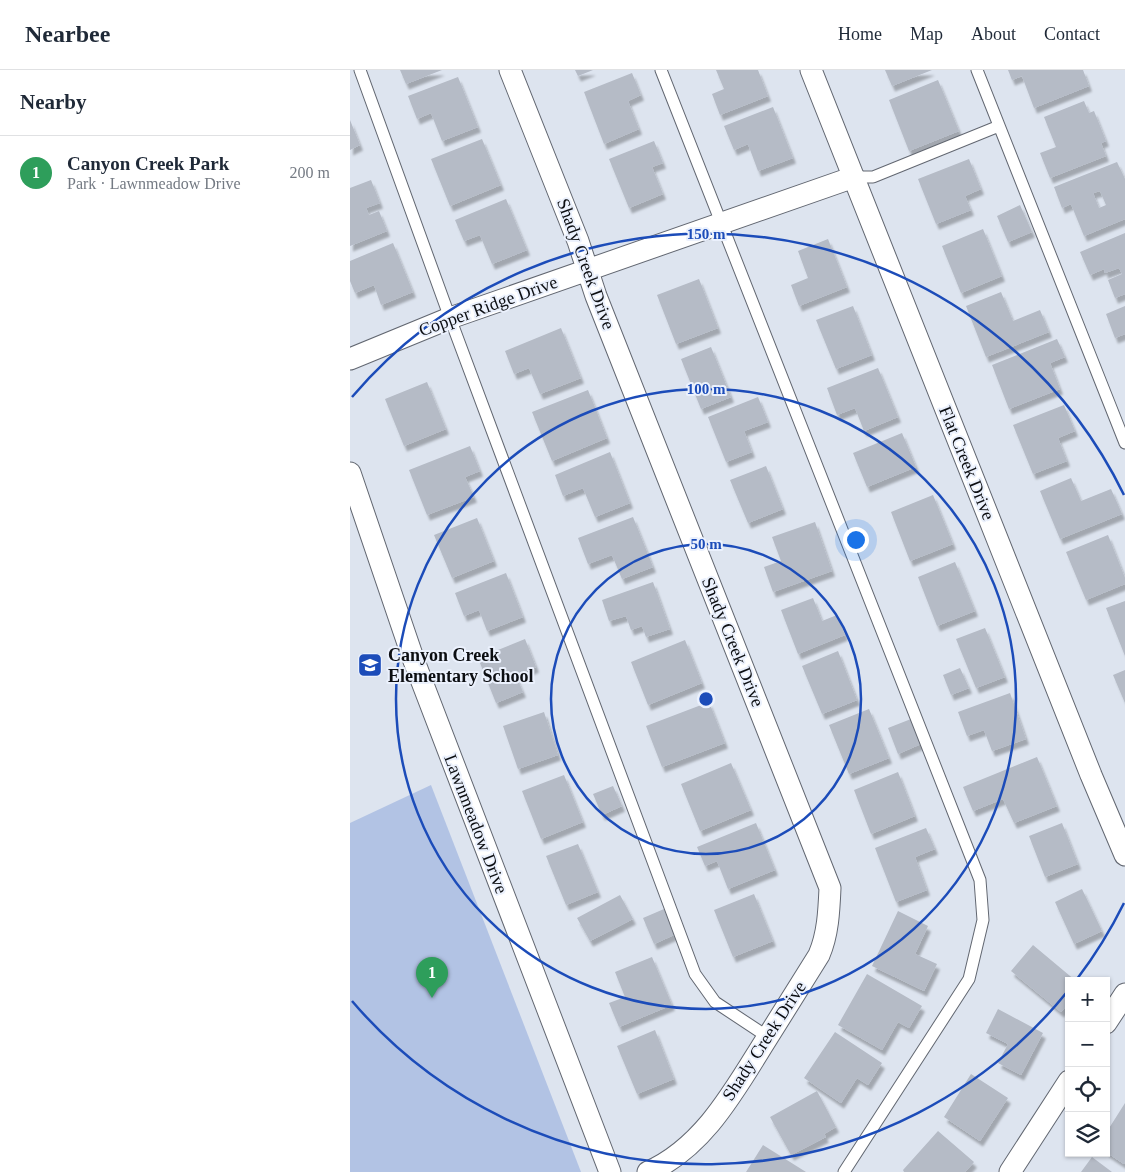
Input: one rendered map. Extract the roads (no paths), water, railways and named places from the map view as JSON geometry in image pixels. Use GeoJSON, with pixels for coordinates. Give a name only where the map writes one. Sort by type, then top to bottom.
{"type":"FeatureCollection","features":[{"type":"Feature","properties":{"kind":"street","name":"Shady Creek Drive"},"geometry":{"type":"LineString","coordinates":[[510,70],[578,242],[596,296],[830,888],[829,916],[822,949],[738,1084],[705,1130],[687,1147],[648,1172]]}},
{"type":"Feature","properties":{"kind":"street","name":"Flat Creek Drive"},"geometry":{"type":"LineString","coordinates":[[811,70],[1091,775],[1125,855]]}},
{"type":"Feature","properties":{"kind":"street","name":"Copper Ridge Drive"},"geometry":{"type":"LineString","coordinates":[[350,359],[450,318],[854,178]]}},
{"type":"Feature","properties":{"kind":"street","name":"Lawnmeadow Drive"},"geometry":{"type":"LineString","coordinates":[[350,473],[414,661],[610,1172]]}},
{"type":"Feature","properties":{"kind":"street"},"geometry":{"type":"LineString","coordinates":[[1107,1022],[1125,994]]}},
{"type":"Feature","properties":{"kind":"street"},"geometry":{"type":"LineString","coordinates":[[1010,1172],[1065,1087]]}},
{"type":"Feature","properties":{"kind":"lane"},"geometry":{"type":"LineString","coordinates":[[360,70],[450,318],[695,974],[715,1002],[768,1037]]}},
{"type":"Feature","properties":{"kind":"lane"},"geometry":{"type":"LineString","coordinates":[[661,70],[980,880],[983,920],[969,979],[844,1172]]}},
{"type":"Feature","properties":{"kind":"lane"},"geometry":{"type":"LineString","coordinates":[[977,70],[1125,443]]}},
{"type":"Feature","properties":{"kind":"lane"},"geometry":{"type":"LineString","coordinates":[[854,178],[873,176],[999,126]]}},
{"type":"Feature","properties":{"kind":"place","name":"Canyon Creek Elementary School"},"geometry":{"type":"Point","coordinates":[370,665]}},
{"type":"Feature","properties":{"kind":"place","name":"Canyon Creek Park"},"geometry":{"type":"Point","coordinates":[432,998]}}]}
